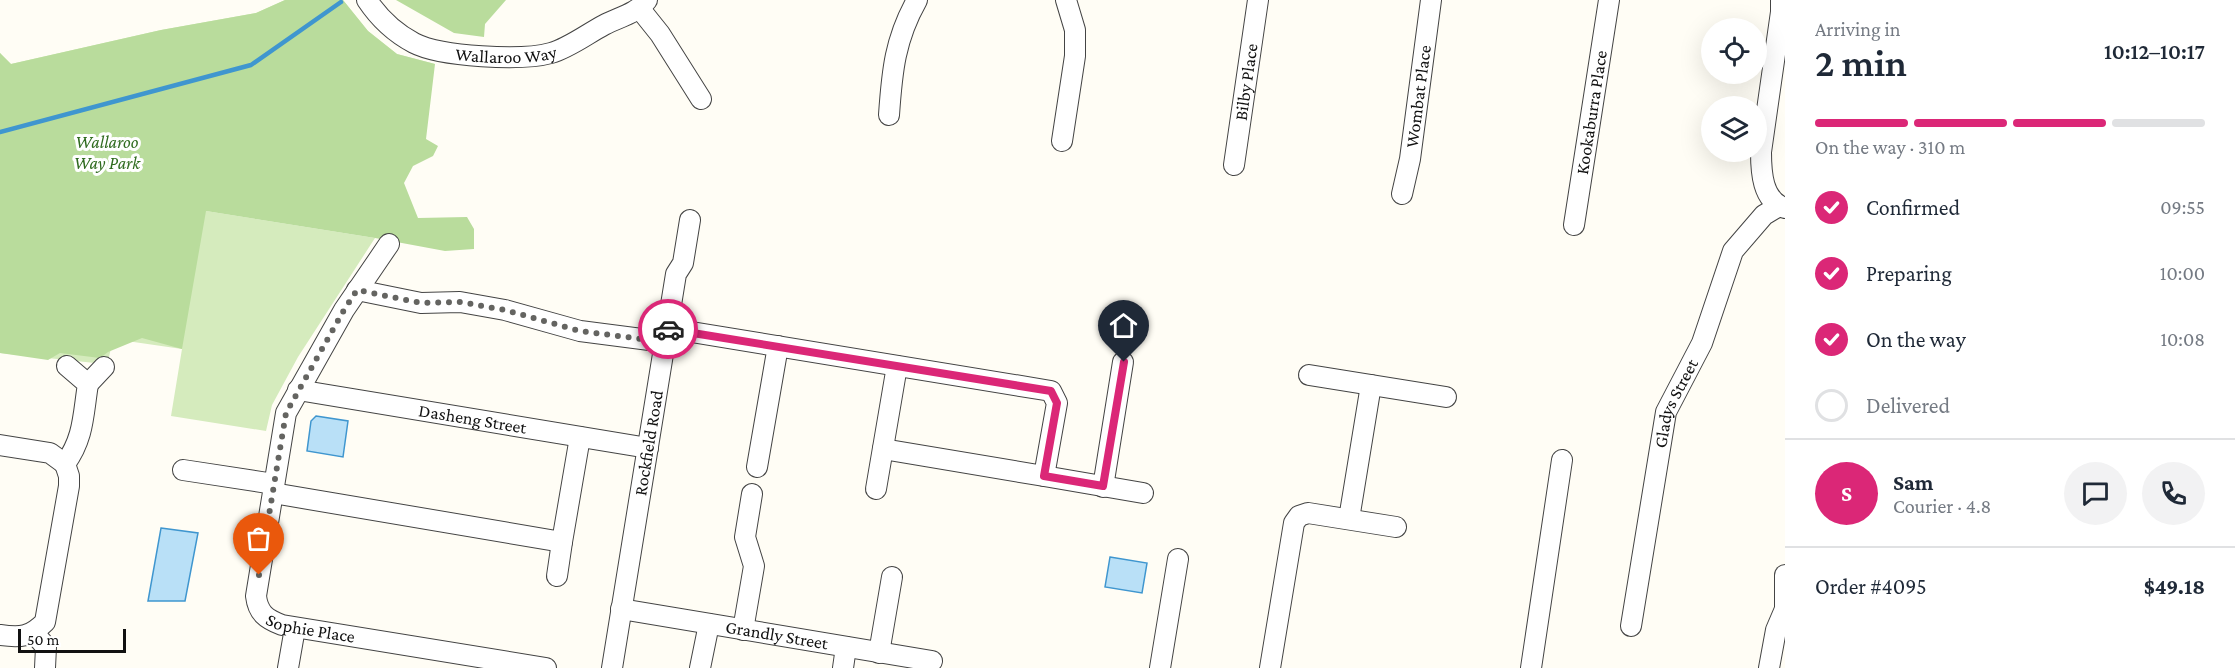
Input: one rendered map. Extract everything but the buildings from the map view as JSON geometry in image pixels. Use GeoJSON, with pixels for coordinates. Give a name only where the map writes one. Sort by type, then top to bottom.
{"type":"FeatureCollection","features":[{"type":"Feature","properties":{"kind":"street","name":"Wallaroo Way"},"geometry":{"type":"LineString","coordinates":[[367,0],[390,28],[416,44],[441,51],[503,57],[529,57],[553,53],[643,5]]}},
{"type":"Feature","properties":{"kind":"street"},"geometry":{"type":"LineString","coordinates":[[889,115],[892,70],[902,30],[917,0]]}},
{"type":"Feature","properties":{"kind":"street"},"geometry":{"type":"LineString","coordinates":[[1062,141],[1075,56],[1075,30],[1066,0]]}},
{"type":"Feature","properties":{"kind":"street","name":"Bilby Place"},"geometry":{"type":"LineString","coordinates":[[1234,165],[1258,0]]}},
{"type":"Feature","properties":{"kind":"street","name":"Wombat Place"},"geometry":{"type":"LineString","coordinates":[[1402,194],[1410,159],[1431,0]]}},
{"type":"Feature","properties":{"kind":"street","name":"Kookaburra Place"},"geometry":{"type":"LineString","coordinates":[[1574,225],[1609,0]]}},
{"type":"Feature","properties":{"kind":"street"},"geometry":{"type":"LineString","coordinates":[[1781,0],[1761,152],[1761,174],[1766,190],[1782,207]]}},
{"type":"Feature","properties":{"kind":"street"},"geometry":{"type":"LineString","coordinates":[[643,5],[701,99]]}},
{"type":"Feature","properties":{"kind":"street","name":"Gladys Street"},"geometry":{"type":"LineString","coordinates":[[1631,626],[1666,412],[1702,343],[1734,251],[1764,215],[1782,207]]}},
{"type":"Feature","properties":{"kind":"street","name":"Rockfield Road"},"geometry":{"type":"LineString","coordinates":[[612,668],[676,274],[683,263],[690,220]]}},
{"type":"Feature","properties":{"kind":"street","name":"Sophie Place"},"geometry":{"type":"LineString","coordinates":[[389,244],[344,310],[286,413],[256,596],[257,605],[268,620],[295,628],[511,665],[546,668]]}},
{"type":"Feature","properties":{"kind":"street"},"geometry":{"type":"LineString","coordinates":[[357,290],[421,303],[460,302],[505,310],[580,331],[666,335],[778,346],[1051,391],[1057,403],[1044,476]]}},
{"type":"Feature","properties":{"kind":"street"},"geometry":{"type":"LineString","coordinates":[[757,467],[778,346]]}},
{"type":"Feature","properties":{"kind":"street"},"geometry":{"type":"LineString","coordinates":[[1103,486],[1124,362]]}},
{"type":"Feature","properties":{"kind":"street"},"geometry":{"type":"LineString","coordinates":[[67,366],[88,384]]}},
{"type":"Feature","properties":{"kind":"street"},"geometry":{"type":"LineString","coordinates":[[876,489],[897,366]]}},
{"type":"Feature","properties":{"kind":"street"},"geometry":{"type":"LineString","coordinates":[[65,464],[80,438],[88,384],[104,367]]}},
{"type":"Feature","properties":{"kind":"street"},"geometry":{"type":"LineString","coordinates":[[1309,375],[1446,397]]}},
{"type":"Feature","properties":{"kind":"street"},"geometry":{"type":"LineString","coordinates":[[1349,519],[1371,385]]}},
{"type":"Feature","properties":{"kind":"street","name":"Dasheng Street"},"geometry":{"type":"LineString","coordinates":[[298,390],[648,448]]}},
{"type":"Feature","properties":{"kind":"street"},"geometry":{"type":"LineString","coordinates":[[557,576],[580,437]]}},
{"type":"Feature","properties":{"kind":"street"},"geometry":{"type":"LineString","coordinates":[[0,445],[50,453],[65,464],[69,476],[45,622],[34,633],[15,637],[0,634]]}},
{"type":"Feature","properties":{"kind":"street"},"geometry":{"type":"LineString","coordinates":[[883,449],[1143,494]]}},
{"type":"Feature","properties":{"kind":"street"},"geometry":{"type":"LineString","coordinates":[[1532,668],[1562,460]]}},
{"type":"Feature","properties":{"kind":"street"},"geometry":{"type":"LineString","coordinates":[[183,471],[562,542]]}},
{"type":"Feature","properties":{"kind":"street"},"geometry":{"type":"LineString","coordinates":[[743,630],[754,566],[745,537],[752,494]]}},
{"type":"Feature","properties":{"kind":"street"},"geometry":{"type":"LineString","coordinates":[[1270,668],[1294,523],[1299,516],[1308,513],[1396,527]]}},
{"type":"Feature","properties":{"kind":"street"},"geometry":{"type":"LineString","coordinates":[[1160,668],[1178,559]]}},
{"type":"Feature","properties":{"kind":"street"},"geometry":{"type":"LineString","coordinates":[[1770,668],[1776,630],[1785,608],[1785,575]]}},
{"type":"Feature","properties":{"kind":"street"},"geometry":{"type":"LineString","coordinates":[[879,653],[892,577]]}},
{"type":"Feature","properties":{"kind":"street","name":"Grandly Street"},"geometry":{"type":"LineString","coordinates":[[621,609],[932,662]]}},
{"type":"Feature","properties":{"kind":"street"},"geometry":{"type":"LineString","coordinates":[[700,668],[709,624]]}},
{"type":"Feature","properties":{"kind":"street"},"geometry":{"type":"LineString","coordinates":[[288,668],[295,628]]}},
{"type":"Feature","properties":{"kind":"street"},"geometry":{"type":"LineString","coordinates":[[34,633],[46,647],[45,668]]}},
{"type":"Feature","properties":{"kind":"street"},"geometry":{"type":"LineString","coordinates":[[843,668],[846,647]]}},
{"type":"Feature","properties":{"kind":"green space","name":"Wallaroo Way Park"},"geometry":{"type":"Polygon","coordinates":[[[285,0],[343,0],[368,31],[397,54],[435,64],[206,211],[375,238],[298,357],[272,405],[266,431],[171,416],[182,349],[113,339],[109,357],[95,363],[0,353],[0,53],[11,64],[161,30],[256,13],[285,0]]]}},
{"type":"Feature","properties":{"kind":"green space","name":"Wallaroo Way Park"},"geometry":{"type":"Polygon","coordinates":[[[285,0],[343,0],[368,31],[397,54],[435,64],[426,139],[438,146],[433,156],[413,166],[404,183],[418,218],[467,217],[474,229],[474,249],[445,251],[206,211],[182,349],[142,338],[108,352],[100,358],[60,353],[48,360],[0,353],[0,53],[11,64],[161,30],[256,13],[285,0]]]}},
{"type":"Feature","properties":{"kind":"green space"},"geometry":{"type":"Polygon","coordinates":[[[396,0],[506,0],[485,24],[484,37],[454,33],[396,0]]]}},
{"type":"Feature","properties":{"kind":"water"},"geometry":{"type":"Polygon","coordinates":[[[316,416],[348,421],[343,457],[307,451],[311,421],[316,416]]]}},
{"type":"Feature","properties":{"kind":"water"},"geometry":{"type":"Polygon","coordinates":[[[161,528],[198,533],[185,601],[148,601],[161,528]]]}},
{"type":"Feature","properties":{"kind":"water"},"geometry":{"type":"Polygon","coordinates":[[[1110,557],[1147,563],[1142,593],[1105,587],[1110,557]]]}},
{"type":"Feature","properties":{"kind":"waterway"},"geometry":{"type":"LineString","coordinates":[[0,132],[251,65],[341,2]]}},
{"type":"Feature","properties":{"kind":"way so far"},"geometry":{"type":"LineString","coordinates":[[259,575],[286,413],[357,290],[421,303],[460,302],[505,310],[580,331],[665,342],[668,329]]}},
{"type":"Feature","properties":{"kind":"route"},"geometry":{"type":"LineString","coordinates":[[668,329],[1051,391],[1057,403],[1044,476],[1103,486],[1124,362]]}}]}
